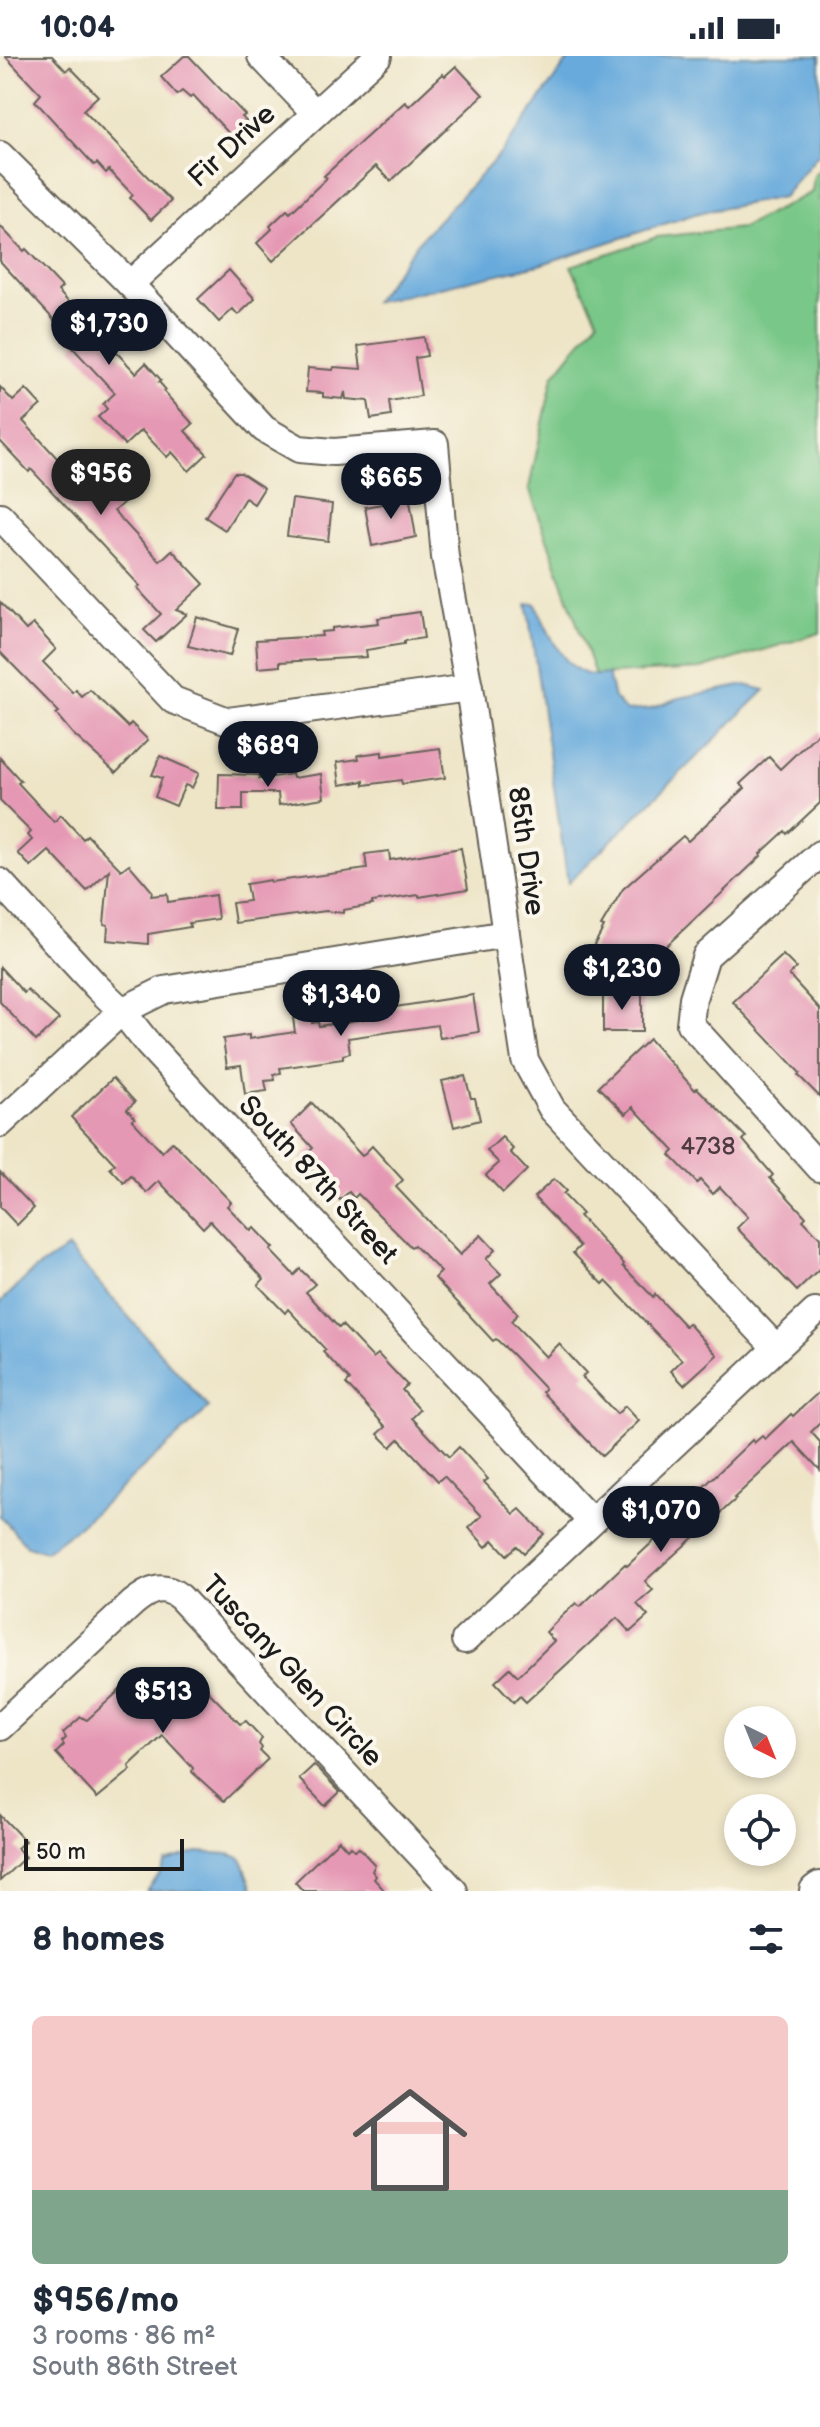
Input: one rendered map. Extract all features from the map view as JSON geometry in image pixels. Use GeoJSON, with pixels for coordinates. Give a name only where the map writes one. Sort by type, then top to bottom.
{"type":"FeatureCollection","features":[{"type":"Feature","properties":{"kind":"street"},"geometry":{"type":"LineString","coordinates":[[261,56],[315,113]]}},
{"type":"Feature","properties":{"kind":"street","name":"Fir Drive"},"geometry":{"type":"LineString","coordinates":[[130,284],[378,56]]}},
{"type":"Feature","properties":{"kind":"street"},"geometry":{"type":"LineString","coordinates":[[0,155],[130,284]]}},
{"type":"Feature","properties":{"kind":"street","name":"85th Drive"},"geometry":{"type":"LineString","coordinates":[[130,284],[264,429],[299,449],[334,452],[435,444],[445,557],[469,688],[525,1060],[552,1109],[776,1348]]}},
{"type":"Feature","properties":{"kind":"street"},"geometry":{"type":"LineString","coordinates":[[0,516],[173,700],[228,721],[469,688]]}},
{"type":"Feature","properties":{"kind":"street"},"geometry":{"type":"LineString","coordinates":[[820,854],[706,956],[693,998],[690,1024],[820,1168]]}},
{"type":"Feature","properties":{"kind":"street","name":"South 87th Street"},"geometry":{"type":"LineString","coordinates":[[0,882],[591,1521]]}},
{"type":"Feature","properties":{"kind":"street"},"geometry":{"type":"LineString","coordinates":[[0,1124],[122,1011],[164,990],[506,934]]}},
{"type":"Feature","properties":{"kind":"street"},"geometry":{"type":"LineString","coordinates":[[465,1640],[815,1312]]}},
{"type":"Feature","properties":{"kind":"street","name":"Tuscany Glen Circle"},"geometry":{"type":"LineString","coordinates":[[0,1727],[133,1603],[152,1590],[163,1587],[180,1597],[454,1891]]}},
{"type":"Feature","properties":{"kind":"green space"},"geometry":{"type":"Polygon","coordinates":[[[820,170],[820,633],[701,669],[595,675],[529,488],[553,376],[598,320],[571,266],[657,237],[742,228],[812,192],[814,176],[820,170]]]}},
{"type":"Feature","properties":{"kind":"water"},"geometry":{"type":"Polygon","coordinates":[[[571,56],[820,56],[820,153],[783,197],[698,213],[539,265],[374,302],[418,242],[501,153],[571,56]]]}},
{"type":"Feature","properties":{"kind":"water"},"geometry":{"type":"Polygon","coordinates":[[[535,603],[565,658],[583,673],[608,674],[614,698],[626,711],[650,709],[679,698],[745,685],[765,690],[568,883],[527,604],[535,603]]]}},
{"type":"Feature","properties":{"kind":"water"},"geometry":{"type":"Polygon","coordinates":[[[68,1248],[209,1408],[77,1528],[45,1552],[27,1546],[0,1516],[0,1303],[34,1270],[68,1248]]]}},
{"type":"Feature","properties":{"kind":"water"},"geometry":{"type":"Polygon","coordinates":[[[197,1852],[241,1858],[254,1891],[147,1891],[166,1862],[197,1852]]]}},
{"type":"Feature","properties":{"kind":"building"},"geometry":{"type":"Polygon","coordinates":[[[5,56],[52,56],[66,71],[70,67],[98,96],[83,110],[171,201],[151,220],[109,170],[106,173],[97,163],[94,165],[35,101],[41,94],[5,56]]]}},
{"type":"Feature","properties":{"kind":"building"},"geometry":{"type":"Polygon","coordinates":[[[184,56],[189,56],[245,115],[242,117],[253,129],[238,143],[193,95],[190,98],[182,91],[177,95],[161,77],[184,56]]]}},
{"type":"Feature","properties":{"kind":"building"},"geometry":{"type":"Polygon","coordinates":[[[456,66],[483,95],[391,181],[376,166],[273,261],[257,243],[272,229],[270,226],[287,210],[290,213],[327,178],[324,176],[405,102],[409,106],[456,66]]]}},
{"type":"Feature","properties":{"kind":"building"},"geometry":{"type":"Polygon","coordinates":[[[0,226],[62,287],[58,291],[136,373],[146,363],[161,380],[159,382],[166,390],[164,392],[193,424],[185,431],[207,454],[189,471],[172,452],[167,457],[141,430],[125,445],[98,417],[107,409],[103,404],[115,393],[72,347],[76,344],[0,261],[0,226]]]}},
{"type":"Feature","properties":{"kind":"building"},"geometry":{"type":"Polygon","coordinates":[[[229,270],[255,299],[238,315],[233,309],[219,322],[198,299],[229,270]]]}},
{"type":"Feature","properties":{"kind":"building"},"geometry":{"type":"Polygon","coordinates":[[[424,337],[427,356],[415,358],[421,396],[389,401],[391,416],[371,419],[368,401],[346,399],[345,392],[343,399],[306,392],[308,368],[361,369],[358,346],[424,337]]]}},
{"type":"Feature","properties":{"kind":"building"},"geometry":{"type":"Polygon","coordinates":[[[0,387],[13,401],[26,389],[41,405],[23,421],[95,496],[121,473],[137,490],[114,511],[160,561],[172,550],[204,584],[176,610],[187,614],[156,642],[144,630],[161,614],[137,588],[140,586],[31,469],[29,472],[0,441],[0,387]]]}},
{"type":"Feature","properties":{"kind":"building"},"geometry":{"type":"Polygon","coordinates":[[[234,473],[241,473],[264,488],[254,504],[245,498],[225,530],[205,517],[234,473]]]}},
{"type":"Feature","properties":{"kind":"building"},"geometry":{"type":"Polygon","coordinates":[[[409,495],[416,537],[372,546],[365,507],[393,502],[392,498],[409,495]]]}},
{"type":"Feature","properties":{"kind":"building"},"geometry":{"type":"Polygon","coordinates":[[[292,499],[332,504],[328,541],[287,536],[292,499]]]}},
{"type":"Feature","properties":{"kind":"building"},"geometry":{"type":"Polygon","coordinates":[[[0,602],[26,630],[33,624],[56,649],[43,662],[73,693],[76,690],[82,697],[90,690],[128,727],[131,723],[148,740],[116,773],[72,733],[56,714],[59,712],[0,652],[0,602]]]}},
{"type":"Feature","properties":{"kind":"building"},"geometry":{"type":"Polygon","coordinates":[[[420,612],[424,638],[366,650],[367,657],[280,662],[280,666],[258,668],[256,640],[322,636],[321,632],[332,631],[332,628],[379,623],[378,618],[420,612]]]}},
{"type":"Feature","properties":{"kind":"building"},"geometry":{"type":"Polygon","coordinates":[[[197,617],[238,629],[230,656],[188,646],[197,617]]]}},
{"type":"Feature","properties":{"kind":"building"},"geometry":{"type":"Polygon","coordinates":[[[820,731],[820,803],[760,854],[665,947],[670,950],[649,983],[592,949],[604,927],[601,926],[623,889],[683,836],[688,841],[745,788],[740,784],[769,757],[780,769],[820,731]]]}},
{"type":"Feature","properties":{"kind":"building"},"geometry":{"type":"Polygon","coordinates":[[[440,748],[445,778],[402,784],[401,780],[340,785],[337,762],[359,759],[358,755],[382,752],[382,756],[440,748]]]}},
{"type":"Feature","properties":{"kind":"building"},"geometry":{"type":"Polygon","coordinates":[[[160,756],[199,773],[192,788],[185,785],[176,806],[155,797],[162,778],[152,775],[160,756]]]}},
{"type":"Feature","properties":{"kind":"building"},"geometry":{"type":"Polygon","coordinates":[[[0,758],[54,822],[61,815],[83,839],[87,835],[121,870],[129,864],[152,891],[151,896],[167,894],[168,902],[215,895],[218,919],[148,934],[148,944],[107,940],[108,925],[104,924],[109,870],[87,891],[49,851],[31,867],[18,853],[32,840],[28,835],[31,832],[0,801],[0,758]]]}},
{"type":"Feature","properties":{"kind":"building"},"geometry":{"type":"Polygon","coordinates":[[[219,774],[259,775],[259,779],[321,774],[324,798],[279,805],[278,793],[243,793],[243,810],[218,810],[219,774]]]}},
{"type":"Feature","properties":{"kind":"building"},"geometry":{"type":"Polygon","coordinates":[[[461,848],[468,889],[372,902],[372,905],[343,910],[343,913],[326,911],[235,923],[232,903],[249,901],[246,884],[367,869],[365,854],[389,851],[390,860],[461,848]]]}},
{"type":"Feature","properties":{"kind":"building"},"geometry":{"type":"Polygon","coordinates":[[[783,955],[796,968],[789,975],[820,1009],[820,1097],[733,1002],[783,955]]]}},
{"type":"Feature","properties":{"kind":"building"},"geometry":{"type":"Polygon","coordinates":[[[0,967],[24,993],[27,990],[59,1019],[36,1041],[0,1002],[0,967]]]}},
{"type":"Feature","properties":{"kind":"building"},"geometry":{"type":"Polygon","coordinates":[[[603,993],[642,993],[642,1032],[603,1032],[603,993]]]}},
{"type":"Feature","properties":{"kind":"building"},"geometry":{"type":"Polygon","coordinates":[[[473,995],[479,1032],[440,1038],[437,1025],[348,1038],[350,1053],[343,1055],[343,1059],[280,1068],[281,1073],[274,1074],[275,1080],[265,1081],[267,1091],[245,1094],[241,1065],[227,1067],[223,1039],[249,1035],[249,1039],[295,1032],[293,1018],[312,1016],[312,1023],[318,1022],[319,1026],[364,1019],[363,1012],[473,995]]]}},
{"type":"Feature","properties":{"kind":"building"},"geometry":{"type":"Polygon","coordinates":[[[649,1039],[695,1090],[697,1088],[746,1137],[743,1140],[773,1175],[770,1178],[806,1217],[803,1220],[820,1238],[820,1269],[797,1291],[737,1228],[748,1217],[720,1187],[713,1194],[700,1180],[697,1183],[670,1155],[674,1151],[633,1107],[626,1114],[598,1087],[649,1039]]]}},
{"type":"Feature","properties":{"kind":"building"},"geometry":{"type":"Polygon","coordinates":[[[465,1076],[480,1120],[454,1127],[442,1081],[465,1076]]]}},
{"type":"Feature","properties":{"kind":"building"},"geometry":{"type":"Polygon","coordinates":[[[113,1078],[135,1102],[127,1109],[135,1118],[132,1120],[162,1152],[172,1142],[179,1148],[231,1202],[227,1206],[251,1231],[254,1228],[294,1275],[300,1269],[315,1284],[306,1292],[339,1328],[342,1325],[373,1358],[378,1354],[407,1385],[402,1390],[420,1410],[412,1418],[449,1457],[459,1447],[488,1479],[484,1482],[514,1514],[520,1509],[544,1534],[524,1553],[517,1546],[507,1555],[493,1540],[486,1547],[469,1528],[482,1516],[444,1476],[438,1481],[399,1439],[391,1447],[378,1434],[386,1427],[346,1384],[350,1380],[288,1309],[285,1313],[258,1285],[264,1279],[210,1221],[203,1228],[159,1181],[147,1193],[131,1176],[124,1183],[110,1168],[115,1164],[71,1117],[113,1078]]]}},
{"type":"Feature","properties":{"kind":"building"},"geometry":{"type":"Polygon","coordinates":[[[312,1103],[362,1156],[372,1146],[403,1180],[396,1187],[460,1255],[481,1235],[495,1250],[486,1259],[501,1274],[490,1284],[518,1314],[511,1321],[546,1357],[559,1344],[586,1373],[582,1377],[617,1414],[625,1406],[639,1421],[602,1456],[542,1392],[545,1389],[496,1339],[493,1341],[435,1278],[441,1272],[414,1245],[411,1247],[358,1194],[354,1198],[349,1192],[340,1200],[302,1159],[313,1148],[291,1124],[312,1103]]]}},
{"type":"Feature","properties":{"kind":"building"},"geometry":{"type":"Polygon","coordinates":[[[502,1137],[513,1149],[510,1152],[527,1170],[503,1193],[486,1175],[499,1163],[487,1151],[502,1137]]]}},
{"type":"Feature","properties":{"kind":"building"},"geometry":{"type":"Polygon","coordinates":[[[0,1172],[34,1208],[17,1225],[0,1207],[0,1172]]]}},
{"type":"Feature","properties":{"kind":"building"},"geometry":{"type":"Polygon","coordinates":[[[554,1179],[582,1214],[579,1216],[623,1266],[685,1326],[688,1323],[717,1355],[684,1385],[671,1371],[682,1360],[606,1281],[603,1284],[573,1253],[580,1246],[534,1197],[554,1179]]]}},
{"type":"Feature","properties":{"kind":"building"},"geometry":{"type":"Polygon","coordinates":[[[820,1391],[820,1423],[811,1432],[820,1442],[820,1470],[794,1442],[645,1581],[653,1590],[637,1604],[648,1616],[630,1632],[617,1618],[526,1702],[520,1696],[514,1702],[495,1682],[510,1668],[518,1676],[554,1641],[546,1632],[562,1616],[576,1603],[580,1607],[625,1564],[627,1566],[658,1537],[655,1534],[752,1440],[754,1443],[762,1436],[765,1439],[820,1391]]]}},
{"type":"Feature","properties":{"kind":"building"},"geometry":{"type":"Polygon","coordinates":[[[156,1671],[172,1672],[173,1679],[197,1680],[240,1724],[246,1721],[262,1738],[260,1751],[268,1759],[224,1801],[192,1772],[193,1768],[162,1735],[129,1766],[131,1770],[97,1798],[56,1753],[64,1745],[62,1742],[66,1738],[63,1733],[81,1717],[87,1720],[132,1679],[153,1680],[156,1671]]]}},
{"type":"Feature","properties":{"kind":"building"},"geometry":{"type":"Polygon","coordinates":[[[314,1765],[340,1792],[325,1806],[299,1779],[314,1765]]]}},
{"type":"Feature","properties":{"kind":"building"},"geometry":{"type":"Polygon","coordinates":[[[0,1815],[25,1841],[17,1848],[25,1857],[0,1881],[0,1815]]]}},
{"type":"Feature","properties":{"kind":"building"},"geometry":{"type":"Polygon","coordinates":[[[339,1840],[347,1849],[350,1846],[354,1850],[359,1848],[375,1865],[372,1871],[376,1876],[374,1879],[385,1891],[303,1891],[295,1882],[339,1840]]]}}]}
